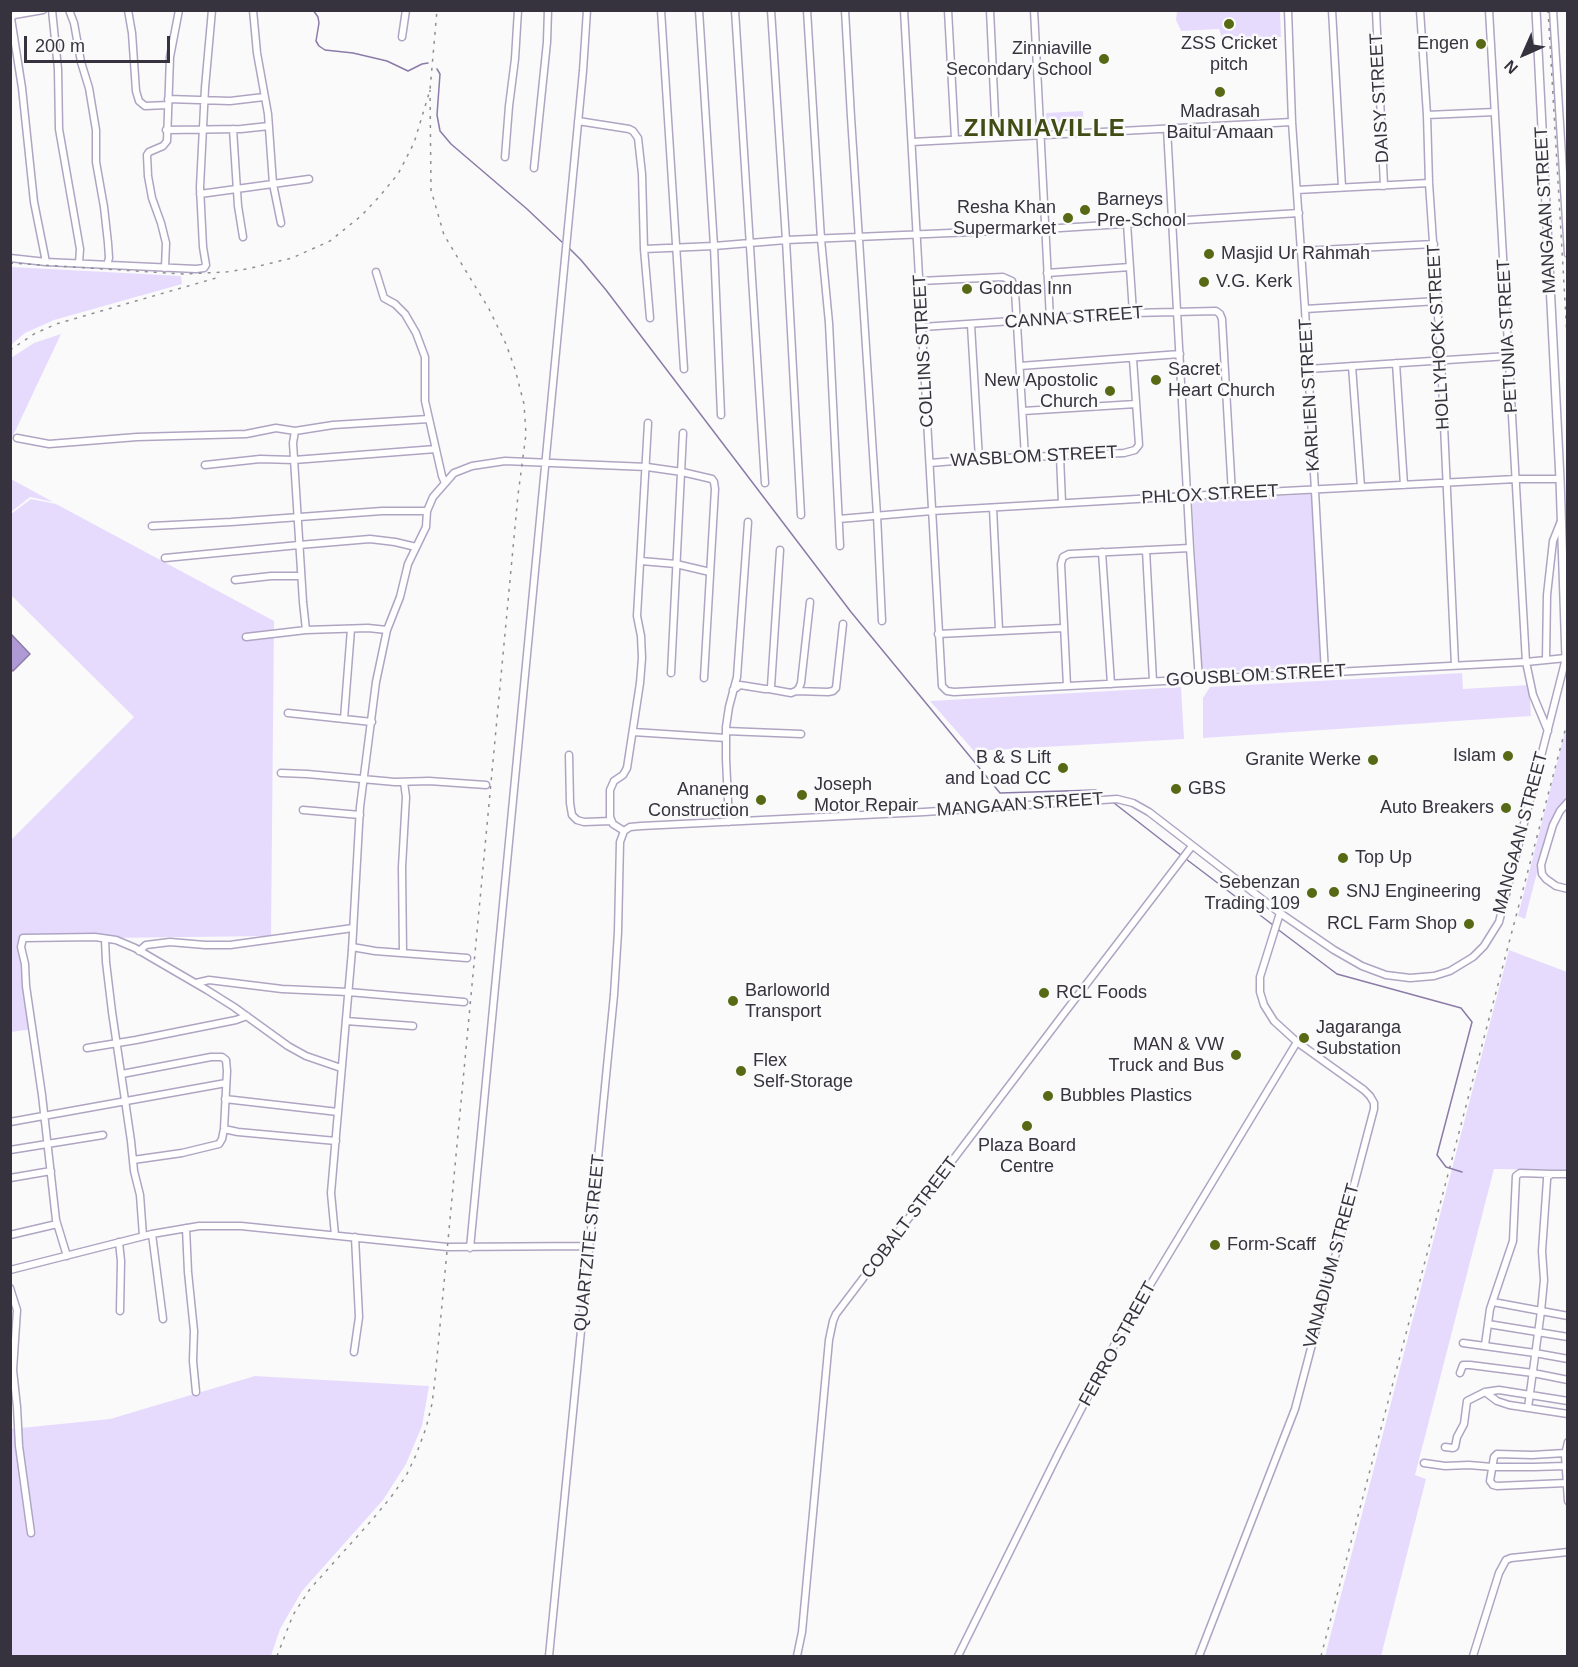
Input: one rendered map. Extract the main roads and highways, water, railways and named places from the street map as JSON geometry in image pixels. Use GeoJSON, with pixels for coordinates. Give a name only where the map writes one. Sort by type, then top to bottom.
{"type":"FeatureCollection","features":[{"type":"Feature","properties":{"kind":"waterway"},"geometry":{"type":"LineString","coordinates":[[313,10],[319,23],[316,41],[325,50],[353,53],[387,61],[408,71],[428,63]]}},
{"type":"Feature","properties":{"kind":"waterway"},"geometry":{"type":"LineString","coordinates":[[437,69],[440,74],[437,115],[440,131],[451,144],[563,243]]}},
{"type":"Feature","properties":{"kind":"waterway"},"geometry":{"type":"LineString","coordinates":[[569,248],[606,290],[851,612],[1000,793],[1096,790],[1104,796]]}},
{"type":"Feature","properties":{"kind":"waterway"},"geometry":{"type":"LineString","coordinates":[[1114,803],[1182,856]]}},
{"type":"Feature","properties":{"kind":"waterway"},"geometry":{"type":"LineString","coordinates":[[1186,859],[1273,925]]}},
{"type":"Feature","properties":{"kind":"waterway"},"geometry":{"type":"LineString","coordinates":[[1276,928],[1337,974],[1461,1008],[1472,1022],[1437,1155],[1446,1167],[1462,1172]]}},
{"type":"Feature","properties":{"kind":"railway"},"geometry":{"type":"LineString","coordinates":[[10,263],[183,274],[226,272],[292,258],[330,241],[361,216],[379,197],[398,174],[414,143],[430,90],[437,10]]}},
{"type":"Feature","properties":{"kind":"railway"},"geometry":{"type":"LineString","coordinates":[[1548,10],[1568,353]]}},
{"type":"Feature","properties":{"kind":"railway"},"geometry":{"type":"LineString","coordinates":[[277,1656],[293,1615],[310,1589],[372,1520],[406,1476],[426,1428],[435,1379],[518,495],[526,434],[524,404],[506,344],[489,309],[444,235],[431,190],[430,90]]}},
{"type":"Feature","properties":{"kind":"railway"},"geometry":{"type":"LineString","coordinates":[[10,350],[34,334],[56,324],[216,278]]}},
{"type":"Feature","properties":{"kind":"railway"},"geometry":{"type":"LineString","coordinates":[[1321,1656],[1568,719]]}},
{"type":"Feature","properties":{"kind":"place","name":"ZSS Cricket pitch"},"geometry":{"type":"Point","coordinates":[1229,24]}},
{"type":"Feature","properties":{"kind":"place","name":"Engen"},"geometry":{"type":"Point","coordinates":[1481,44]}},
{"type":"Feature","properties":{"kind":"place","name":"Zinniaville Secondary School"},"geometry":{"type":"Point","coordinates":[1104,59]}},
{"type":"Feature","properties":{"kind":"place","name":"Madrasah Baitul Amaan"},"geometry":{"type":"Point","coordinates":[1220,92]}},
{"type":"Feature","properties":{"kind":"place","name":"Barneys Pre-School"},"geometry":{"type":"Point","coordinates":[1085,210]}},
{"type":"Feature","properties":{"kind":"place","name":"Resha Khan Supermarket"},"geometry":{"type":"Point","coordinates":[1068,218]}},
{"type":"Feature","properties":{"kind":"place","name":"Masjid Ur Rahmah"},"geometry":{"type":"Point","coordinates":[1209,254]}},
{"type":"Feature","properties":{"kind":"place","name":"V.G. Kerk"},"geometry":{"type":"Point","coordinates":[1204,282]}},
{"type":"Feature","properties":{"kind":"place","name":"Goddas Inn"},"geometry":{"type":"Point","coordinates":[967,289]}},
{"type":"Feature","properties":{"kind":"place","name":"Sacret Heart Church"},"geometry":{"type":"Point","coordinates":[1156,380]}},
{"type":"Feature","properties":{"kind":"place","name":"New Apostolic Church"},"geometry":{"type":"Point","coordinates":[1110,391]}},
{"type":"Feature","properties":{"kind":"place","name":"Islam"},"geometry":{"type":"Point","coordinates":[1508,756]}},
{"type":"Feature","properties":{"kind":"place","name":"Granite Werke"},"geometry":{"type":"Point","coordinates":[1373,760]}},
{"type":"Feature","properties":{"kind":"place","name":"B & S Lift and Load CC"},"geometry":{"type":"Point","coordinates":[1063,768]}},
{"type":"Feature","properties":{"kind":"place","name":"GBS"},"geometry":{"type":"Point","coordinates":[1176,789]}},
{"type":"Feature","properties":{"kind":"place","name":"Joseph Motor Repair"},"geometry":{"type":"Point","coordinates":[802,795]}},
{"type":"Feature","properties":{"kind":"place","name":"Ananeng Construction"},"geometry":{"type":"Point","coordinates":[761,800]}},
{"type":"Feature","properties":{"kind":"place","name":"Auto Breakers"},"geometry":{"type":"Point","coordinates":[1506,808]}},
{"type":"Feature","properties":{"kind":"place","name":"Top Up"},"geometry":{"type":"Point","coordinates":[1343,858]}},
{"type":"Feature","properties":{"kind":"place","name":"SNJ Engineering"},"geometry":{"type":"Point","coordinates":[1334,892]}},
{"type":"Feature","properties":{"kind":"place","name":"Sebenzan Trading 109"},"geometry":{"type":"Point","coordinates":[1312,893]}},
{"type":"Feature","properties":{"kind":"place","name":"RCL Farm Shop"},"geometry":{"type":"Point","coordinates":[1469,924]}},
{"type":"Feature","properties":{"kind":"place","name":"RCL Foods"},"geometry":{"type":"Point","coordinates":[1044,993]}},
{"type":"Feature","properties":{"kind":"place","name":"Barloworld Transport"},"geometry":{"type":"Point","coordinates":[733,1001]}},
{"type":"Feature","properties":{"kind":"place","name":"Jagaranga Substation"},"geometry":{"type":"Point","coordinates":[1304,1038]}},
{"type":"Feature","properties":{"kind":"place","name":"MAN & VW Truck and Bus"},"geometry":{"type":"Point","coordinates":[1236,1055]}},
{"type":"Feature","properties":{"kind":"place","name":"Flex Self-Storage"},"geometry":{"type":"Point","coordinates":[741,1071]}},
{"type":"Feature","properties":{"kind":"place","name":"Bubbles Plastics"},"geometry":{"type":"Point","coordinates":[1048,1096]}},
{"type":"Feature","properties":{"kind":"place","name":"Plaza Board Centre"},"geometry":{"type":"Point","coordinates":[1027,1126]}},
{"type":"Feature","properties":{"kind":"place","name":"Form-Scaff"},"geometry":{"type":"Point","coordinates":[1215,1245]}},
{"type":"Feature","properties":{"kind":"district","name":"ZINNIAVILLE"},"geometry":{"type":"Point","coordinates":[1045,129]}}]}
